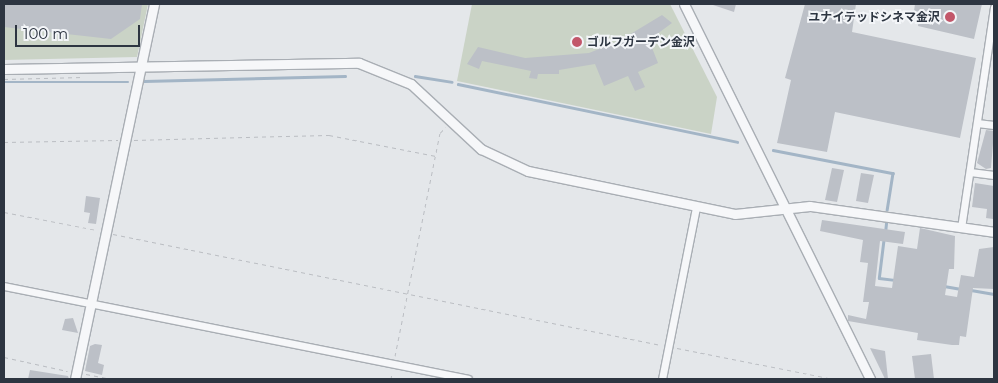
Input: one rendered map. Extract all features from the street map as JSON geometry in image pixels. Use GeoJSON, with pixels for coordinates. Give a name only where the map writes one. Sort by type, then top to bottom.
{"type":"FeatureCollection","features":[{"type":"Feature","properties":{"kind":"street"},"geometry":{"type":"LineString","coordinates":[[76,376],[108,233],[154,4]]}},
{"type":"Feature","properties":{"kind":"street"},"geometry":{"type":"LineString","coordinates":[[684,4],[870,379]]}},
{"type":"Feature","properties":{"kind":"street"},"geometry":{"type":"LineString","coordinates":[[962,228],[994,7]]}},
{"type":"Feature","properties":{"kind":"street"},"geometry":{"type":"LineString","coordinates":[[4,69],[142,65],[359,63],[412,84],[450,122],[481,149],[528,171],[696,207],[741,214],[786,207],[810,206],[994,232]]}},
{"type":"Feature","properties":{"kind":"street"},"geometry":{"type":"LineString","coordinates":[[977,123],[994,125]]}},
{"type":"Feature","properties":{"kind":"street"},"geometry":{"type":"LineString","coordinates":[[970,172],[994,175]]}},
{"type":"Feature","properties":{"kind":"street"},"geometry":{"type":"LineString","coordinates":[[662,379],[696,207]]}},
{"type":"Feature","properties":{"kind":"street"},"geometry":{"type":"LineString","coordinates":[[4,286],[468,379]]}},
{"type":"Feature","properties":{"kind":"path"},"geometry":{"type":"LineString","coordinates":[[4,79],[89,77]]}},
{"type":"Feature","properties":{"kind":"path"},"geometry":{"type":"LineString","coordinates":[[394,364],[440,133],[450,122]]}},
{"type":"Feature","properties":{"kind":"path"},"geometry":{"type":"LineString","coordinates":[[4,142],[329,135],[436,156]]}},
{"type":"Feature","properties":{"kind":"path"},"geometry":{"type":"LineString","coordinates":[[4,212],[833,379]]}},
{"type":"Feature","properties":{"kind":"path"},"geometry":{"type":"LineString","coordinates":[[4,358],[76,376],[112,379]]}},
{"type":"Feature","properties":{"kind":"shaded area"},"geometry":{"type":"Polygon","coordinates":[[[4,4],[148,4],[137,57],[4,60],[4,4]]]}},
{"type":"Feature","properties":{"kind":"shaded area","name":"ゴルフガーデン金沢"},"geometry":{"type":"Polygon","coordinates":[[[472,4],[670,4],[717,97],[711,134],[457,81],[472,4]]]}},
{"type":"Feature","properties":{"kind":"building"},"geometry":{"type":"Polygon","coordinates":[[[4,4],[142,4],[140,19],[111,39],[4,27],[4,4]]]}},
{"type":"Feature","properties":{"kind":"building"},"geometry":{"type":"Polygon","coordinates":[[[710,4],[736,4],[734,12],[710,4]]]}},
{"type":"Feature","properties":{"kind":"building"},"geometry":{"type":"Polygon","coordinates":[[[805,4],[856,4],[852,32],[976,58],[960,138],[835,112],[827,152],[777,143],[791,80],[785,78],[805,4]]]}},
{"type":"Feature","properties":{"kind":"building","name":"ユナイテッドシネマ金沢"},"geometry":{"type":"Polygon","coordinates":[[[915,4],[982,4],[974,39],[918,26],[920,12],[914,11],[915,4]]]}},
{"type":"Feature","properties":{"kind":"building"},"geometry":{"type":"Polygon","coordinates":[[[662,15],[672,23],[649,40],[658,63],[638,72],[645,87],[635,91],[628,76],[604,86],[595,64],[559,70],[559,74],[538,74],[537,79],[529,78],[531,71],[482,61],[479,69],[467,64],[478,47],[525,58],[589,53],[619,41],[662,15]]]}},
{"type":"Feature","properties":{"kind":"building"},"geometry":{"type":"Polygon","coordinates":[[[986,130],[994,131],[991,168],[986,169],[977,163],[986,130]]]}},
{"type":"Feature","properties":{"kind":"building"},"geometry":{"type":"Polygon","coordinates":[[[832,168],[844,170],[837,202],[825,200],[832,168]]]}},
{"type":"Feature","properties":{"kind":"building"},"geometry":{"type":"Polygon","coordinates":[[[861,173],[874,175],[868,203],[856,201],[861,173]]]}},
{"type":"Feature","properties":{"kind":"building"},"geometry":{"type":"Polygon","coordinates":[[[975,183],[994,186],[993,219],[986,218],[987,209],[972,207],[975,183]]]}},
{"type":"Feature","properties":{"kind":"building"},"geometry":{"type":"Polygon","coordinates":[[[86,196],[100,198],[96,224],[88,223],[90,213],[84,212],[86,196]]]}},
{"type":"Feature","properties":{"kind":"building"},"geometry":{"type":"Polygon","coordinates":[[[822,220],[905,232],[903,244],[880,241],[875,286],[892,288],[898,246],[917,249],[920,228],[955,236],[954,269],[949,269],[945,295],[957,297],[961,275],[974,277],[979,249],[994,247],[994,289],[973,288],[966,337],[960,336],[959,345],[952,345],[917,340],[918,333],[848,321],[848,315],[866,319],[869,302],[863,302],[868,263],[860,262],[863,240],[820,231],[822,220]]]}},
{"type":"Feature","properties":{"kind":"building"},"geometry":{"type":"Polygon","coordinates":[[[73,318],[78,333],[62,330],[65,319],[73,318]]]}},
{"type":"Feature","properties":{"kind":"building"},"geometry":{"type":"Polygon","coordinates":[[[95,344],[102,345],[98,363],[104,365],[102,375],[85,371],[90,346],[95,344]]]}},
{"type":"Feature","properties":{"kind":"building"},"geometry":{"type":"Polygon","coordinates":[[[870,348],[885,351],[888,379],[885,379],[870,348]]]}},
{"type":"Feature","properties":{"kind":"building"},"geometry":{"type":"Polygon","coordinates":[[[931,354],[934,379],[915,379],[912,356],[931,354]]]}},
{"type":"Feature","properties":{"kind":"building"},"geometry":{"type":"Polygon","coordinates":[[[30,370],[68,376],[69,379],[28,379],[30,370]]]}},
{"type":"Feature","properties":{"kind":"waterway"},"geometry":{"type":"LineString","coordinates":[[144,81],[345,76]]}},
{"type":"Feature","properties":{"kind":"waterway"},"geometry":{"type":"LineString","coordinates":[[415,76],[452,82]]}},
{"type":"Feature","properties":{"kind":"waterway"},"geometry":{"type":"LineString","coordinates":[[4,82],[128,82]]}},
{"type":"Feature","properties":{"kind":"waterway"},"geometry":{"type":"LineString","coordinates":[[458,84],[737,142]]}},
{"type":"Feature","properties":{"kind":"waterway"},"geometry":{"type":"LineString","coordinates":[[773,150],[893,173],[887,210]]}},
{"type":"Feature","properties":{"kind":"waterway"},"geometry":{"type":"LineString","coordinates":[[885,233],[886,223]]}},
{"type":"Feature","properties":{"kind":"waterway"},"geometry":{"type":"LineString","coordinates":[[884,240],[879,278],[896,280]]}},
{"type":"Feature","properties":{"kind":"waterway"},"geometry":{"type":"LineString","coordinates":[[944,286],[961,289]]}},
{"type":"Feature","properties":{"kind":"waterway"},"geometry":{"type":"LineString","coordinates":[[971,290],[994,294]]}},
{"type":"Feature","properties":{"kind":"place","name":"ユナイテッドシネマ金沢"},"geometry":{"type":"Point","coordinates":[950,17]}},
{"type":"Feature","properties":{"kind":"place","name":"ゴルフガーデン金沢"},"geometry":{"type":"Point","coordinates":[577,42]}}]}
